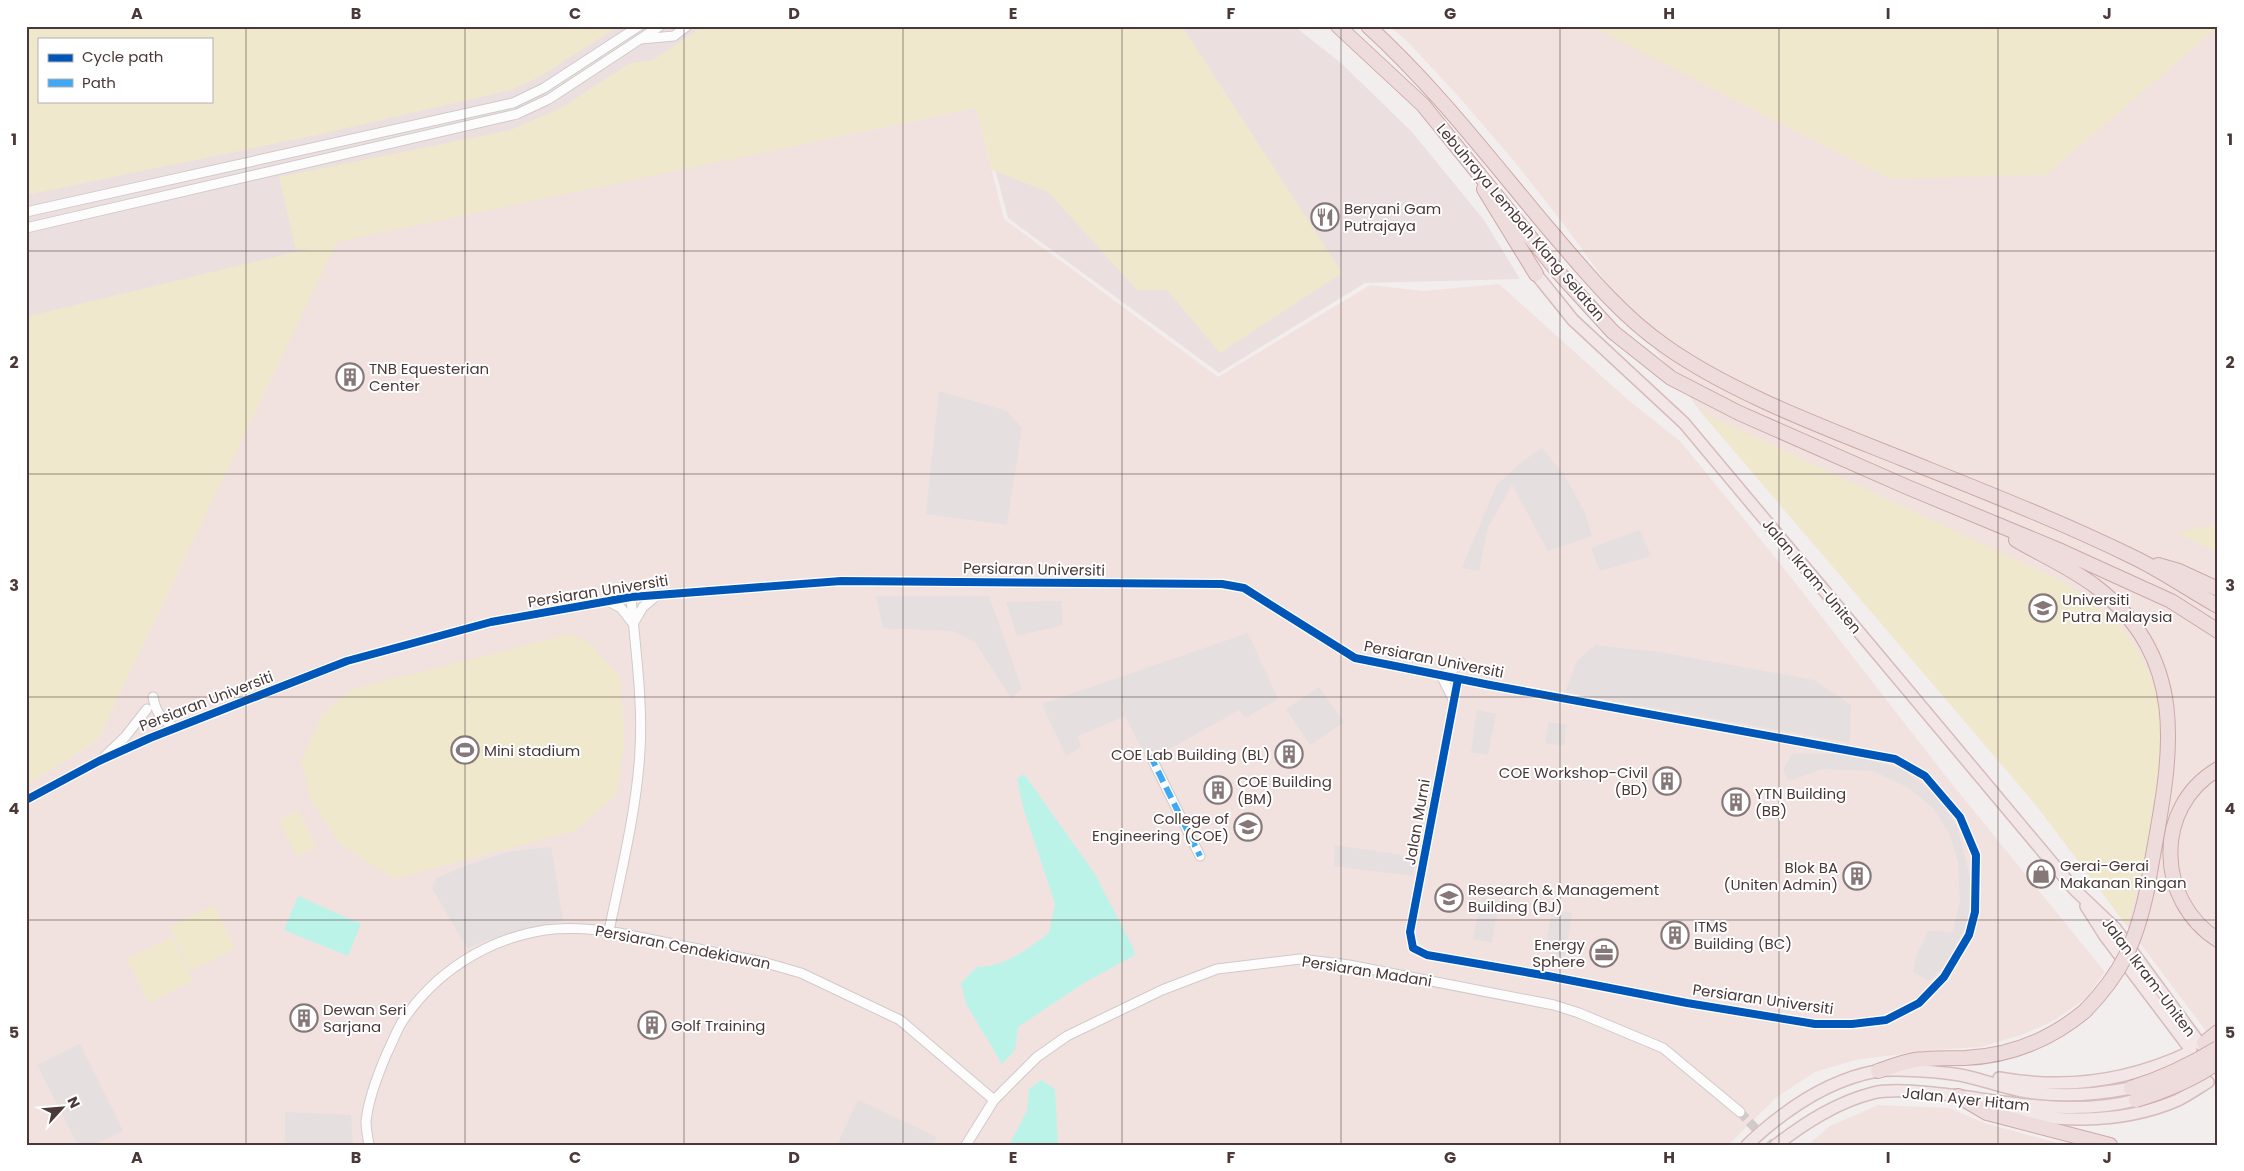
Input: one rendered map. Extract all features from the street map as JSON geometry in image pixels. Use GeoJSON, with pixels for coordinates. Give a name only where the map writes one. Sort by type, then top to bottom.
{"type":"FeatureCollection","features":[{"type":"Feature","properties":{"kind":"highway","name":"Lebuhraya Lembah Klang Selatan"},"geometry":{"type":"LineString","coordinates":[[1338,26],[1423,105],[1559,273],[1613,332],[1671,378],[1739,413],[1907,488],[1966,512]]}},
{"type":"Feature","properties":{"kind":"highway","name":"Lebuhraya Lembah Klang Selatan"},"geometry":{"type":"LineString","coordinates":[[1368,26],[1402,57],[1464,126],[1574,259],[1621,310],[1664,345],[1699,368],[1776,405],[2057,522],[2134,557]]}},
{"type":"Feature","properties":{"kind":"highway"},"geometry":{"type":"LineString","coordinates":[[1466,157],[1494,208],[1536,274]]}},
{"type":"Feature","properties":{"kind":"highway"},"geometry":{"type":"LineString","coordinates":[[1966,512],[2061,551],[2171,601],[2218,631]]}},
{"type":"Feature","properties":{"kind":"highway"},"geometry":{"type":"LineString","coordinates":[[1878,1070],[1914,1060],[1994,1055],[2024,1048],[2068,1026],[2104,992],[2129,951],[2140,924],[2147,890],[2167,762],[2169,731],[2166,696],[2157,664],[2141,635],[2122,610],[2095,586],[2073,571],[1966,512]]}},
{"type":"Feature","properties":{"kind":"highway"},"geometry":{"type":"LineString","coordinates":[[2134,557],[2179,571],[2218,589]]}},
{"type":"Feature","properties":{"kind":"highway"},"geometry":{"type":"LineString","coordinates":[[2134,557],[2218,606]]}},
{"type":"Feature","properties":{"kind":"highway"},"geometry":{"type":"LineString","coordinates":[[2218,770],[2193,790],[2180,812],[2172,832],[2170,856],[2172,879],[2181,901],[2192,920],[2218,940]]}},
{"type":"Feature","properties":{"kind":"highway"},"geometry":{"type":"LineString","coordinates":[[2134,1094],[2152,1082],[2193,1064],[2203,1047],[2218,1032]]}},
{"type":"Feature","properties":{"kind":"highway"},"geometry":{"type":"LineString","coordinates":[[2134,1094],[2165,1091],[2218,1062]]}},
{"type":"Feature","properties":{"kind":"highway"},"geometry":{"type":"LineString","coordinates":[[1958,1096],[1987,1113],[2110,1145]]}},
{"type":"Feature","properties":{"kind":"main road","name":"Jalan Ikram-Uniten"},"geometry":{"type":"LineString","coordinates":[[1536,274],[1572,320],[1684,423],[2076,890],[2115,928],[2203,1047]]}},
{"type":"Feature","properties":{"kind":"main road"},"geometry":{"type":"LineString","coordinates":[[1978,1079],[1990,1076],[2021,1082],[2080,1083],[2135,1074],[2203,1047]]}},
{"type":"Feature","properties":{"kind":"main road"},"geometry":{"type":"LineString","coordinates":[[2203,1047],[2187,1064],[2191,1076],[2214,1083]]}},
{"type":"Feature","properties":{"kind":"main road","name":"Jalan Ayer Hitam"},"geometry":{"type":"LineString","coordinates":[[1746,1145],[1784,1113],[1819,1091],[1878,1070],[1940,1072],[1978,1079],[2021,1091],[2050,1095],[2134,1094]]}},
{"type":"Feature","properties":{"kind":"main road"},"geometry":{"type":"LineString","coordinates":[[1976,1098],[1990,1106],[2036,1116],[2084,1118],[2123,1115],[2148,1110],[2178,1100],[2214,1083]]}},
{"type":"Feature","properties":{"kind":"main road","name":"Jalan Ayer Hitam"},"geometry":{"type":"LineString","coordinates":[[1777,1144],[1826,1112],[1875,1092],[1922,1092],[2056,1108],[2097,1107],[2134,1094]]}},
{"type":"Feature","properties":{"kind":"street"},"geometry":{"type":"LineString","coordinates":[[26,212],[513,103],[544,88],[639,26]]}},
{"type":"Feature","properties":{"kind":"street"},"geometry":{"type":"LineString","coordinates":[[26,228],[517,114],[549,98],[660,26]]}},
{"type":"Feature","properties":{"kind":"street"},"geometry":{"type":"LineString","coordinates":[[640,39],[674,36],[687,26]]}},
{"type":"Feature","properties":{"kind":"street","name":"Persiaran Universiti"},"geometry":{"type":"LineString","coordinates":[[26,800],[99,761],[175,728],[347,661],[491,622],[607,601],[631,597],[841,580],[1222,584],[1244,588],[1355,658],[1458,679],[1895,759],[1926,776],[1960,817],[1976,855],[1974,912],[1969,934],[1944,977],[1919,1003],[1886,1020],[1852,1024],[1815,1024],[1427,955],[1413,948]]}},
{"type":"Feature","properties":{"kind":"street"},"geometry":{"type":"LineString","coordinates":[[633,624],[643,607],[657,595]]}},
{"type":"Feature","properties":{"kind":"street"},"geometry":{"type":"LineString","coordinates":[[609,930],[628,836],[640,750],[640,715],[631,597]]}},
{"type":"Feature","properties":{"kind":"street"},"geometry":{"type":"LineString","coordinates":[[607,601],[621,608],[633,624]]}},
{"type":"Feature","properties":{"kind":"street"},"geometry":{"type":"LineString","coordinates":[[1454,701],[1441,675],[1450,672],[1460,662]]}},
{"type":"Feature","properties":{"kind":"street","name":"Jalan Murni"},"geometry":{"type":"LineString","coordinates":[[1413,948],[1410,932],[1458,679]]}},
{"type":"Feature","properties":{"kind":"street"},"geometry":{"type":"LineString","coordinates":[[153,697],[155,710],[160,718],[175,728]]}},
{"type":"Feature","properties":{"kind":"street"},"geometry":{"type":"LineString","coordinates":[[99,761],[125,737],[147,709]]}},
{"type":"Feature","properties":{"kind":"street"},"geometry":{"type":"LineString","coordinates":[[1150,755],[1200,856]]}},
{"type":"Feature","properties":{"kind":"street","name":"Persiaran Cendekiawan"},"geometry":{"type":"LineString","coordinates":[[369,1145],[366,1122],[374,1086],[400,1024],[411,1009],[442,976],[474,954],[505,940],[544,930],[609,930],[763,962],[801,973],[900,1020],[994,1100]]}},
{"type":"Feature","properties":{"kind":"street","name":"Persiaran Madani"},"geometry":{"type":"LineString","coordinates":[[966,1145],[994,1100],[1037,1057],[1067,1036],[1162,990],[1217,969],[1300,959],[1349,965],[1554,1005],[1579,1013],[1663,1048],[1740,1112]]}},
{"type":"Feature","properties":{"kind":"shaded area"},"geometry":{"type":"Polygon","coordinates":[[[26,26],[1294,26],[1341,63],[1412,132],[1484,220],[1520,279],[1365,283],[1219,373],[1008,218],[978,105],[26,317],[26,26]]]}},
{"type":"Feature","properties":{"kind":"shaded area"},"geometry":{"type":"Polygon","coordinates":[[[26,26],[619,26],[539,77],[511,90],[316,135],[26,195],[26,26]]]}},
{"type":"Feature","properties":{"kind":"shaded area"},"geometry":{"type":"Polygon","coordinates":[[[703,26],[1182,26],[1342,273],[1220,353],[1167,290],[1137,290],[1048,192],[992,170],[976,108],[337,242],[97,741],[26,785],[26,317],[320,246],[296,250],[279,177],[511,130],[563,107],[630,63],[653,60],[703,26]]]}},
{"type":"Feature","properties":{"kind":"shaded area","name":"Universiti Putra Malaysia"},"geometry":{"type":"Polygon","coordinates":[[[1389,26],[2218,26],[2218,1047],[2036,805],[1700,411],[1565,226],[1514,161],[1408,42],[1389,26]]]}},
{"type":"Feature","properties":{"kind":"shaded area"},"geometry":{"type":"Polygon","coordinates":[[[1590,26],[2218,27],[2046,175],[1890,179],[1590,26]]]}},
{"type":"Feature","properties":{"kind":"shaded area"},"geometry":{"type":"Polygon","coordinates":[[[976,108],[1004,219],[1218,377],[1370,285],[1423,291],[1499,284],[1627,399],[1681,442],[1779,562],[1952,784],[2105,972],[2086,998],[2055,1020],[2024,1034],[1981,1047],[1933,1050],[1855,1060],[1815,1072],[1777,1097],[1728,1145],[26,1145],[26,785],[97,741],[336,242],[976,108]]]}},
{"type":"Feature","properties":{"kind":"shaded area"},"geometry":{"type":"Polygon","coordinates":[[[939,391],[1007,411],[1022,428],[1007,525],[926,514],[939,391]]]}},
{"type":"Feature","properties":{"kind":"shaded area"},"geometry":{"type":"Polygon","coordinates":[[[1700,411],[2066,583],[2103,610],[2122,629],[2142,658],[2152,680],[2158,702],[2162,756],[2159,785],[2148,845],[2127,926],[2036,805],[1700,411]]]}},
{"type":"Feature","properties":{"kind":"shaded area"},"geometry":{"type":"Polygon","coordinates":[[[1542,448],[1565,476],[1585,513],[1592,536],[1548,551],[1512,485],[1488,527],[1479,571],[1462,568],[1496,486],[1519,464],[1542,448]]]}},
{"type":"Feature","properties":{"kind":"shaded area"},"geometry":{"type":"Polygon","coordinates":[[[2218,524],[2218,553],[2177,533],[2218,524]]]}},
{"type":"Feature","properties":{"kind":"shaded area"},"geometry":{"type":"Polygon","coordinates":[[[1640,530],[1651,556],[1600,571],[1591,548],[1640,530]]]}},
{"type":"Feature","properties":{"kind":"shaded area"},"geometry":{"type":"Polygon","coordinates":[[[876,596],[989,596],[1022,689],[1011,698],[975,642],[953,631],[883,628],[876,596]]]}},
{"type":"Feature","properties":{"kind":"shaded area"},"geometry":{"type":"Polygon","coordinates":[[[1061,601],[1063,625],[1017,636],[1006,602],[1061,601]]]}},
{"type":"Feature","properties":{"kind":"shaded area"},"geometry":{"type":"Polygon","coordinates":[[[1248,633],[1278,699],[1245,718],[1239,710],[1148,761],[1125,716],[1078,736],[1081,747],[1066,756],[1042,704],[1248,633]]]}},
{"type":"Feature","properties":{"kind":"shaded area","name":"Mini stadium"},"geometry":{"type":"Polygon","coordinates":[[[570,634],[588,642],[620,677],[625,738],[617,794],[575,831],[394,879],[340,844],[311,801],[301,761],[323,713],[352,689],[570,634]]]}},
{"type":"Feature","properties":{"kind":"shaded area"},"geometry":{"type":"Polygon","coordinates":[[[1595,645],[1659,652],[1814,680],[1851,705],[1850,743],[1565,692],[1577,661],[1595,645]]]}},
{"type":"Feature","properties":{"kind":"shaded area"},"geometry":{"type":"Polygon","coordinates":[[[1319,687],[1344,722],[1310,745],[1286,709],[1319,687]]]}},
{"type":"Feature","properties":{"kind":"shaded area"},"geometry":{"type":"Polygon","coordinates":[[[1477,710],[1496,714],[1488,755],[1471,752],[1477,710]]]}},
{"type":"Feature","properties":{"kind":"shaded area"},"geometry":{"type":"Polygon","coordinates":[[[1549,722],[1567,725],[1564,746],[1545,743],[1549,722]]]}},
{"type":"Feature","properties":{"kind":"shaded area"},"geometry":{"type":"Polygon","coordinates":[[[1792,754],[1846,754],[1902,769],[1935,794],[1957,826],[1970,878],[1969,920],[1946,964],[1929,981],[1913,972],[1916,957],[1928,931],[1953,932],[1960,901],[1958,862],[1950,835],[1934,809],[1909,788],[1873,771],[1822,769],[1789,781],[1783,770],[1792,754]]]}},
{"type":"Feature","properties":{"kind":"shaded area"},"geometry":{"type":"Polygon","coordinates":[[[1024,774],[1095,874],[1135,955],[1084,983],[1018,1027],[1015,1050],[1002,1064],[966,1004],[961,983],[977,967],[1006,961],[1049,933],[1055,904],[1023,807],[1017,779],[1024,774]]]}},
{"type":"Feature","properties":{"kind":"shaded area"},"geometry":{"type":"Polygon","coordinates":[[[298,810],[316,846],[298,857],[278,821],[298,810]]]}},
{"type":"Feature","properties":{"kind":"shaded area"},"geometry":{"type":"Polygon","coordinates":[[[1335,845],[1415,857],[1413,876],[1334,866],[1335,845]]]}},
{"type":"Feature","properties":{"kind":"shaded area"},"geometry":{"type":"Polygon","coordinates":[[[551,847],[563,920],[487,940],[467,948],[432,888],[437,878],[467,865],[508,852],[551,847]]]}},
{"type":"Feature","properties":{"kind":"shaded area"},"geometry":{"type":"Polygon","coordinates":[[[298,896],[361,924],[348,956],[284,930],[298,896]]]}},
{"type":"Feature","properties":{"kind":"shaded area"},"geometry":{"type":"Polygon","coordinates":[[[1482,897],[1499,900],[1492,943],[1473,939],[1482,897]]]}},
{"type":"Feature","properties":{"kind":"shaded area"},"geometry":{"type":"Polygon","coordinates":[[[214,905],[235,949],[191,971],[169,927],[214,905]]]}},
{"type":"Feature","properties":{"kind":"shaded area"},"geometry":{"type":"Polygon","coordinates":[[[1552,910],[1572,913],[1565,956],[1544,952],[1552,910]]]}},
{"type":"Feature","properties":{"kind":"shaded area"},"geometry":{"type":"Polygon","coordinates":[[[172,937],[193,981],[149,1003],[127,959],[172,937]]]}},
{"type":"Feature","properties":{"kind":"shaded area"},"geometry":{"type":"Polygon","coordinates":[[[80,1044],[123,1131],[93,1145],[78,1145],[37,1065],[80,1044]]]}},
{"type":"Feature","properties":{"kind":"shaded area"},"geometry":{"type":"Polygon","coordinates":[[[1041,1080],[1055,1089],[1058,1145],[1009,1145],[1027,1111],[1029,1089],[1041,1080]]]}},
{"type":"Feature","properties":{"kind":"shaded area"},"geometry":{"type":"Polygon","coordinates":[[[858,1100],[937,1137],[933,1145],[837,1145],[858,1100]]]}},
{"type":"Feature","properties":{"kind":"shaded area"},"geometry":{"type":"Polygon","coordinates":[[[1878,1105],[1949,1108],[1987,1124],[2066,1145],[1808,1145],[1830,1126],[1878,1105]]]}},
{"type":"Feature","properties":{"kind":"shaded area"},"geometry":{"type":"Polygon","coordinates":[[[285,1112],[351,1115],[353,1145],[285,1145],[285,1112]]]}},
{"type":"Feature","properties":{"kind":"tunnel"},"geometry":{"type":"LineString","coordinates":[[1740,1112],[1771,1145]]}},
{"type":"Feature","properties":{"kind":"marked path"},"geometry":{"type":"LineString","coordinates":[[1150,755],[1200,856]]}},
{"type":"Feature","properties":{"kind":"cycle path"},"geometry":{"type":"LineString","coordinates":[[26,800],[99,761],[150,738],[347,661],[491,622],[631,597],[841,581],[1222,584],[1244,588],[1355,658],[1490,685],[1895,759],[1925,776],[1960,817],[1976,855],[1975,912],[1969,935],[1944,977],[1919,1003],[1886,1020],[1852,1024],[1815,1024],[1687,1003],[1427,955],[1413,948],[1410,932],[1458,679]]}},
{"type":"Feature","properties":{"kind":"place","name":"Beryani Gam Putrajaya"},"geometry":{"type":"Point","coordinates":[1325,217]}},
{"type":"Feature","properties":{"kind":"place","name":"TNB Equesterian Center"},"geometry":{"type":"Point","coordinates":[350,377]}},
{"type":"Feature","properties":{"kind":"place","name":"Universiti Putra Malaysia"},"geometry":{"type":"Point","coordinates":[2043,608]}},
{"type":"Feature","properties":{"kind":"place","name":"Mini stadium"},"geometry":{"type":"Point","coordinates":[465,750]}},
{"type":"Feature","properties":{"kind":"place","name":"COE Lab Building (BL)"},"geometry":{"type":"Point","coordinates":[1289,754]}},
{"type":"Feature","properties":{"kind":"place","name":"COE Workshop-Civil (BD)"},"geometry":{"type":"Point","coordinates":[1667,781]}},
{"type":"Feature","properties":{"kind":"place","name":"COE Building (BM)"},"geometry":{"type":"Point","coordinates":[1218,790]}},
{"type":"Feature","properties":{"kind":"place","name":"YTN Building (BB)"},"geometry":{"type":"Point","coordinates":[1736,802]}},
{"type":"Feature","properties":{"kind":"place","name":"College of Engineering (COE)"},"geometry":{"type":"Point","coordinates":[1248,827]}},
{"type":"Feature","properties":{"kind":"place","name":"Gerai-Gerai Makanan Ringan"},"geometry":{"type":"Point","coordinates":[2041,874]}},
{"type":"Feature","properties":{"kind":"place","name":"Blok BA (Uniten Admin)"},"geometry":{"type":"Point","coordinates":[1857,876]}},
{"type":"Feature","properties":{"kind":"place","name":"Research & Management Building (BJ)"},"geometry":{"type":"Point","coordinates":[1449,898]}},
{"type":"Feature","properties":{"kind":"place","name":"ITMS Building (BC)"},"geometry":{"type":"Point","coordinates":[1675,935]}},
{"type":"Feature","properties":{"kind":"place","name":"Energy Sphere"},"geometry":{"type":"Point","coordinates":[1604,953]}},
{"type":"Feature","properties":{"kind":"place","name":"Dewan Seri Sarjana"},"geometry":{"type":"Point","coordinates":[304,1018]}},
{"type":"Feature","properties":{"kind":"place","name":"Golf Training"},"geometry":{"type":"Point","coordinates":[652,1025]}}]}
